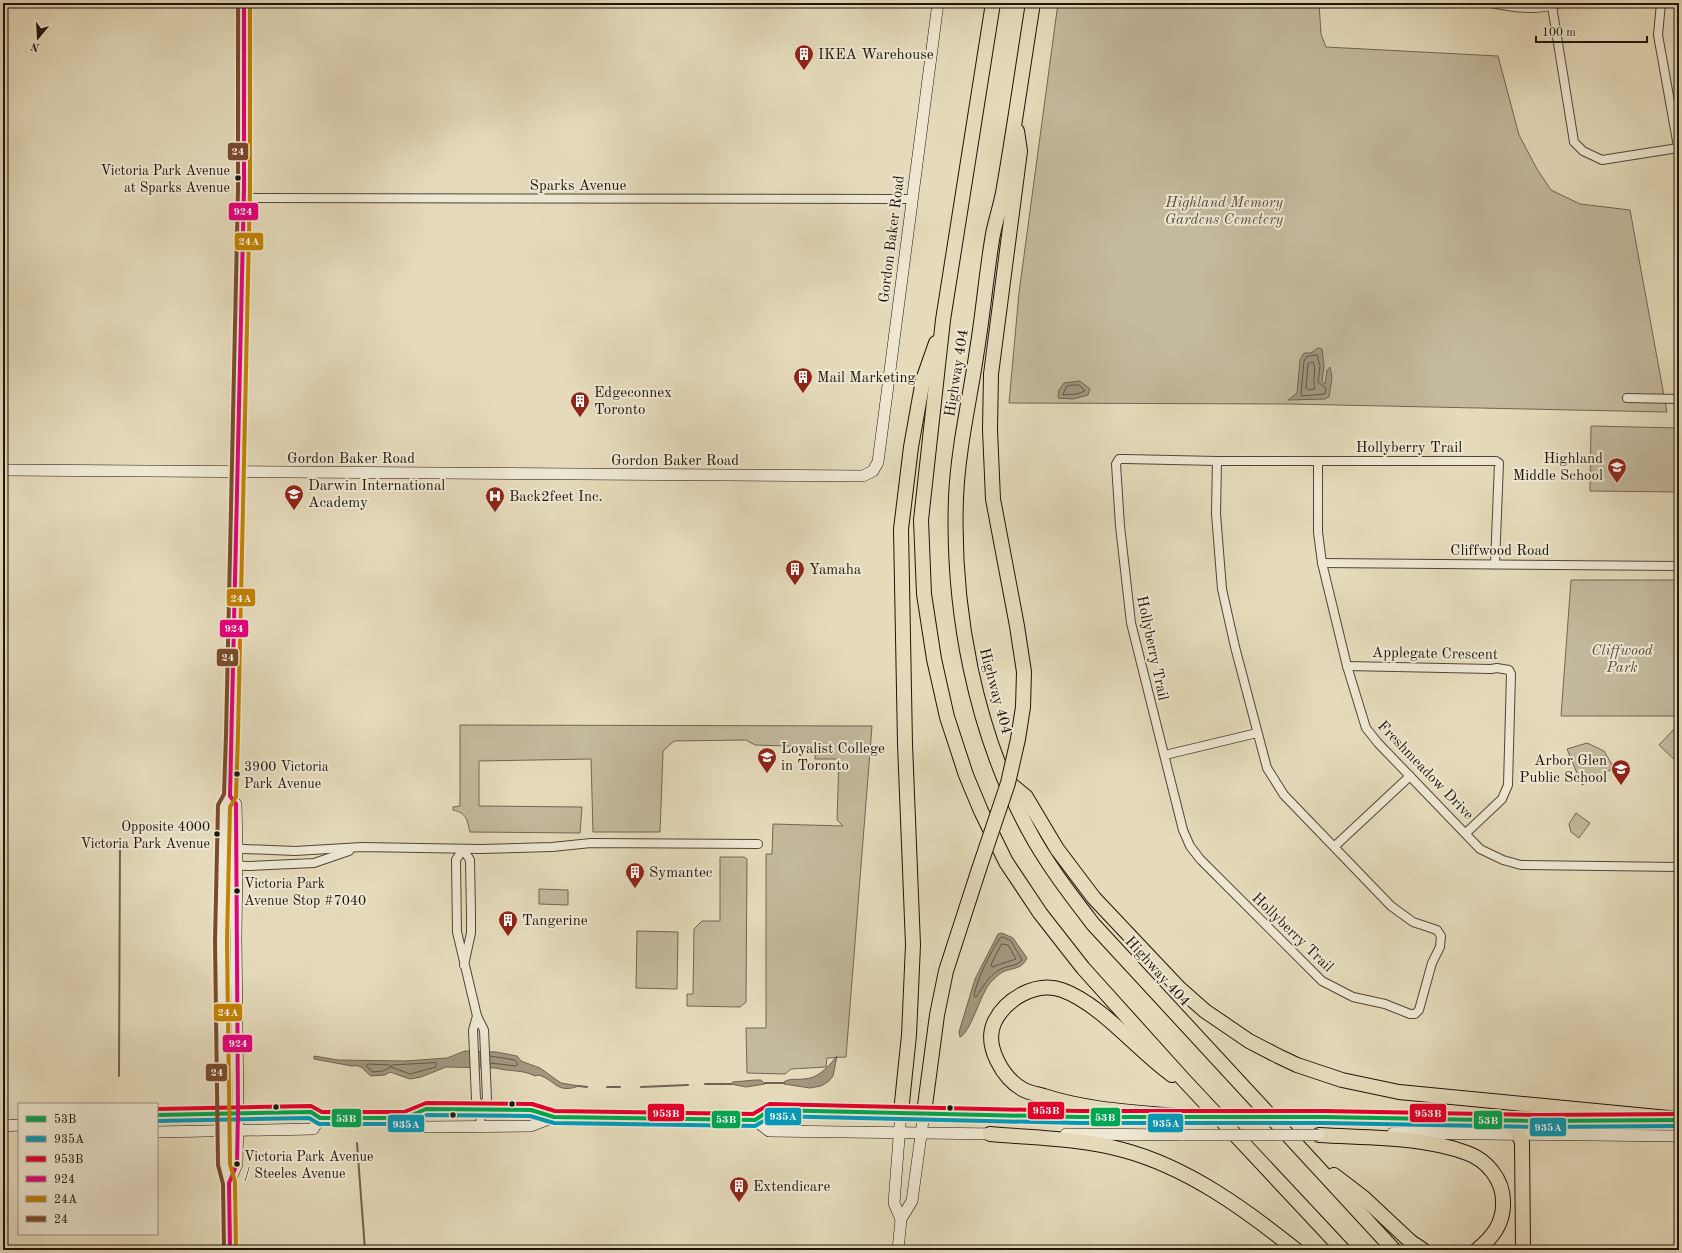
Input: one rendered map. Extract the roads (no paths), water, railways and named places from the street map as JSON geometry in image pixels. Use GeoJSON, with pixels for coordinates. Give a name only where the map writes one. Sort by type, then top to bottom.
{"type":"FeatureCollection","features":[{"type":"Feature","properties":{"kind":"highway","name":"Highway 404"},"geometry":{"type":"LineString","coordinates":[[993,3],[944,320],[921,520],[924,594],[934,659],[949,724],[966,775],[981,811],[1006,862],[1040,913],[1083,968],[1343,1250]]}},
{"type":"Feature","properties":{"kind":"highway","name":"Highway 404"},"geometry":{"type":"LineString","coordinates":[[1033,3],[1002,197],[992,238],[977,353],[961,448],[956,498],[957,573],[966,651],[992,743],[1006,780],[1028,830],[1059,879],[1093,924],[1394,1250]]}},
{"type":"Feature","properties":{"kind":"highway"},"geometry":{"type":"LineString","coordinates":[[924,1113],[937,1015],[946,971],[1008,783],[1018,739],[1023,707],[1024,672],[1017,626],[993,499],[990,430],[991,374],[1020,151],[1014,120]]}},
{"type":"Feature","properties":{"kind":"highway"},"geometry":{"type":"LineString","coordinates":[[901,1112],[909,1035],[913,944],[905,752],[902,529],[911,446],[923,380],[944,320]]}},
{"type":"Feature","properties":{"kind":"highway"},"geometry":{"type":"LineString","coordinates":[[1006,780],[1026,797],[1057,848],[1094,898],[1179,988],[1211,1015],[1249,1041],[1278,1056],[1305,1068],[1342,1080],[1399,1092],[1679,1120]]}},
{"type":"Feature","properties":{"kind":"highway"},"geometry":{"type":"LineString","coordinates":[[1176,1116],[1079,1106],[1024,1090],[1010,1080],[1001,1068],[992,1046],[994,1024],[1004,1007],[1024,993],[1044,988],[1061,990],[1082,1000],[1155,1063],[1196,1092]]}},
{"type":"Feature","properties":{"kind":"highway"},"geometry":{"type":"LineString","coordinates":[[1504,1121],[1515,1128],[1522,1142],[1523,1250]]}},
{"type":"Feature","properties":{"kind":"highway"},"geometry":{"type":"LineString","coordinates":[[990,1134],[1092,1143],[1150,1158],[1207,1187],[1266,1226],[1296,1250]]}},
{"type":"Feature","properties":{"kind":"highway"},"geometry":{"type":"LineString","coordinates":[[1319,1134],[1422,1143],[1468,1153],[1486,1164],[1498,1179],[1503,1196],[1503,1209],[1500,1224],[1496,1231],[1477,1250]]}},
{"type":"Feature","properties":{"kind":"highway"},"geometry":{"type":"LineString","coordinates":[[1303,1152],[1364,1198],[1411,1242],[1423,1250]]}},
{"type":"Feature","properties":{"kind":"main road"},"geometry":{"type":"LineString","coordinates":[[230,1250],[229,1183],[224,1164],[222,1112],[220,941],[224,805],[230,796],[244,198],[244,3]]}},
{"type":"Feature","properties":{"kind":"main road","name":"Gordon Baker Road"},"geometry":{"type":"LineString","coordinates":[[3,470],[863,476],[873,471],[878,462],[938,3]]}},
{"type":"Feature","properties":{"kind":"main road"},"geometry":{"type":"LineString","coordinates":[[229,1183],[237,1164],[238,1130],[236,804],[230,796]]}},
{"type":"Feature","properties":{"kind":"main road"},"geometry":{"type":"LineString","coordinates":[[158,1115],[222,1112],[311,1112],[320,1118],[405,1118],[426,1109],[481,1109],[531,1110],[554,1117],[755,1120],[770,1110],[1054,1116],[1324,1117],[1504,1121],[1679,1120]]}},
{"type":"Feature","properties":{"kind":"main road"},"geometry":{"type":"LineString","coordinates":[[901,1112],[894,1203],[901,1220]]}},
{"type":"Feature","properties":{"kind":"main road"},"geometry":{"type":"LineString","coordinates":[[898,1250],[901,1220],[912,1201],[924,1113]]}},
{"type":"Feature","properties":{"kind":"main road"},"geometry":{"type":"LineString","coordinates":[[405,1118],[426,1127],[531,1126],[554,1117]]}},
{"type":"Feature","properties":{"kind":"main road"},"geometry":{"type":"LineString","coordinates":[[158,1132],[313,1129],[320,1118]]}},
{"type":"Feature","properties":{"kind":"main road"},"geometry":{"type":"LineString","coordinates":[[755,1120],[769,1131],[1183,1135],[1443,1132],[1679,1136]]}},
{"type":"Feature","properties":{"kind":"main road"},"geometry":{"type":"LineString","coordinates":[[3,1126],[18,1125]]}},
{"type":"Feature","properties":{"kind":"street"},"geometry":{"type":"LineString","coordinates":[[1491,3],[1519,8],[1556,5],[1574,142],[1583,151],[1602,160],[1679,150],[1658,35],[1660,3]]}},
{"type":"Feature","properties":{"kind":"street","name":"Sparks Avenue"},"geometry":{"type":"LineString","coordinates":[[244,198],[912,199]]}},
{"type":"Feature","properties":{"kind":"street"},"geometry":{"type":"LineString","coordinates":[[1627,398],[1679,399]]}},
{"type":"Feature","properties":{"kind":"street","name":"Hollyberry Trail"},"geometry":{"type":"LineString","coordinates":[[1217,461],[1216,514],[1220,573],[1235,647],[1262,753],[1273,781],[1289,801],[1335,846],[1391,906],[1413,922],[1437,930],[1441,936],[1440,947],[1432,963],[1419,1010],[1415,1014],[1410,1014],[1385,1004],[1353,997],[1322,981],[1198,857],[1185,834],[1130,623],[1120,526],[1116,464],[1119,459],[1217,461],[1477,461],[1499,463],[1496,564]]}},
{"type":"Feature","properties":{"kind":"street","name":"Freshmeadow Drive"},"geometry":{"type":"LineString","coordinates":[[1318,461],[1318,532],[1322,563],[1347,666],[1366,728],[1378,743],[1480,849],[1503,860],[1521,865],[1679,867]]}},
{"type":"Feature","properties":{"kind":"street","name":"Cliffwood Road"},"geometry":{"type":"LineString","coordinates":[[1322,563],[1679,566]]}},
{"type":"Feature","properties":{"kind":"street","name":"Applegate Crescent"},"geometry":{"type":"LineString","coordinates":[[1347,666],[1497,668],[1509,670],[1512,674],[1508,786],[1502,799],[1466,833]]}},
{"type":"Feature","properties":{"kind":"street"},"geometry":{"type":"LineString","coordinates":[[1165,755],[1257,733]]}},
{"type":"Feature","properties":{"kind":"street"},"geometry":{"type":"LineString","coordinates":[[1335,846],[1410,776]]}},
{"type":"Feature","properties":{"kind":"street"},"geometry":{"type":"LineString","coordinates":[[222,848],[295,851],[362,847],[463,849],[552,847],[591,843],[758,844]]}},
{"type":"Feature","properties":{"kind":"street"},"geometry":{"type":"LineString","coordinates":[[222,865],[314,863],[362,847]]}},
{"type":"Feature","properties":{"kind":"street"},"geometry":{"type":"LineString","coordinates":[[463,849],[456,860],[456,932],[477,1016],[484,1030],[487,1099],[481,1109],[480,1126]]}},
{"type":"Feature","properties":{"kind":"street"},"geometry":{"type":"LineString","coordinates":[[463,849],[470,860],[471,914],[471,933],[464,965]]}},
{"type":"Feature","properties":{"kind":"street"},"geometry":{"type":"LineString","coordinates":[[477,1016],[473,1030],[476,1099],[481,1109]]}},
{"type":"Feature","properties":{"kind":"water"},"geometry":{"type":"Polygon","coordinates":[[[1318,348],[1322,349],[1324,366],[1322,382],[1325,384],[1327,370],[1330,367],[1332,378],[1329,397],[1325,399],[1288,400],[1297,393],[1300,360],[1304,353],[1311,353],[1318,348]]]}},
{"type":"Feature","properties":{"kind":"water"},"geometry":{"type":"Polygon","coordinates":[[[1080,381],[1090,389],[1088,395],[1073,399],[1058,398],[1059,390],[1064,383],[1080,381]]]}},
{"type":"Feature","properties":{"kind":"water"},"geometry":{"type":"Polygon","coordinates":[[[1002,933],[1013,938],[1027,958],[1022,965],[1001,973],[990,983],[972,1021],[964,1034],[960,1037],[959,1032],[975,979],[998,934],[1002,933]]]}},
{"type":"Feature","properties":{"kind":"water"},"geometry":{"type":"Polygon","coordinates":[[[465,1051],[496,1052],[517,1056],[521,1061],[540,1068],[561,1083],[579,1086],[572,1088],[561,1088],[539,1075],[535,1076],[525,1072],[496,1068],[446,1067],[421,1077],[410,1079],[390,1072],[385,1075],[371,1076],[363,1068],[358,1066],[314,1059],[314,1056],[338,1060],[405,1061],[447,1058],[465,1051]]]}},
{"type":"Feature","properties":{"kind":"water"},"geometry":{"type":"Polygon","coordinates":[[[837,1056],[833,1076],[829,1081],[821,1086],[810,1088],[784,1084],[784,1082],[788,1080],[808,1078],[818,1075],[837,1056]]]}},
{"type":"Feature","properties":{"kind":"water"},"geometry":{"type":"Polygon","coordinates":[[[761,1080],[765,1084],[746,1087],[731,1084],[733,1082],[761,1080]]]}},
{"type":"Feature","properties":{"kind":"waterway"},"geometry":{"type":"LineString","coordinates":[[119,1076],[120,839]]}},
{"type":"Feature","properties":{"kind":"waterway"},"geometry":{"type":"LineString","coordinates":[[765,1083],[784,1083]]}},
{"type":"Feature","properties":{"kind":"waterway"},"geometry":{"type":"LineString","coordinates":[[705,1084],[731,1084]]}},
{"type":"Feature","properties":{"kind":"waterway"},"geometry":{"type":"LineString","coordinates":[[641,1087],[688,1085]]}},
{"type":"Feature","properties":{"kind":"waterway"},"geometry":{"type":"LineString","coordinates":[[579,1086],[587,1087]]}},
{"type":"Feature","properties":{"kind":"waterway"},"geometry":{"type":"LineString","coordinates":[[607,1087],[620,1087]]}},
{"type":"Feature","properties":{"kind":"waterway"},"geometry":{"type":"LineString","coordinates":[[357,1143],[365,1250]]}},
{"type":"Feature","properties":{"kind":"place","name":"IKEA Warehouse"},"geometry":{"type":"Point","coordinates":[804,71]}},
{"type":"Feature","properties":{"kind":"place","name":"Victoria Park Avenue at Sparks Avenue"},"geometry":{"type":"Point","coordinates":[238,178]}},
{"type":"Feature","properties":{"kind":"place","name":"Mail Marketing"},"geometry":{"type":"Point","coordinates":[803,394]}},
{"type":"Feature","properties":{"kind":"place","name":"Edgeconnex Toronto"},"geometry":{"type":"Point","coordinates":[580,418]}},
{"type":"Feature","properties":{"kind":"place","name":"Highland Middle School"},"geometry":{"type":"Point","coordinates":[1617,484]}},
{"type":"Feature","properties":{"kind":"place","name":"Darwin International Academy"},"geometry":{"type":"Point","coordinates":[294,511]}},
{"type":"Feature","properties":{"kind":"place","name":"Back2feet Inc."},"geometry":{"type":"Point","coordinates":[495,513]}},
{"type":"Feature","properties":{"kind":"place","name":"Yamaha"},"geometry":{"type":"Point","coordinates":[795,586]}},
{"type":"Feature","properties":{"kind":"place","name":"3900 Victoria Park Avenue"},"geometry":{"type":"Point","coordinates":[237,774]}},
{"type":"Feature","properties":{"kind":"place","name":"Loyalist College in Toronto"},"geometry":{"type":"Point","coordinates":[767,774]}},
{"type":"Feature","properties":{"kind":"place","name":"Arbor Glen Public School"},"geometry":{"type":"Point","coordinates":[1621,786]}},
{"type":"Feature","properties":{"kind":"place","name":"Opposite 4000 Victoria Park Avenue"},"geometry":{"type":"Point","coordinates":[217,834]}},
{"type":"Feature","properties":{"kind":"place","name":"Symantec"},"geometry":{"type":"Point","coordinates":[635,889]}},
{"type":"Feature","properties":{"kind":"place","name":"Victoria Park Avenue Stop #7040"},"geometry":{"type":"Point","coordinates":[237,891]}},
{"type":"Feature","properties":{"kind":"place","name":"Tangerine"},"geometry":{"type":"Point","coordinates":[508,937]}},
{"type":"Feature","properties":{"kind":"place","name":"Victoria Park Avenue / Steeles Avenue"},"geometry":{"type":"Point","coordinates":[237,1164]}},
{"type":"Feature","properties":{"kind":"place","name":"Extendicare"},"geometry":{"type":"Point","coordinates":[739,1203]}},
{"type":"Feature","properties":{"kind":"park label","name":"Highland Memory Gardens Cemetery"},"geometry":{"type":"Point","coordinates":[1224,210]}},
{"type":"Feature","properties":{"kind":"park label","name":"Cliffwood Park"},"geometry":{"type":"Point","coordinates":[1622,658]}}]}
